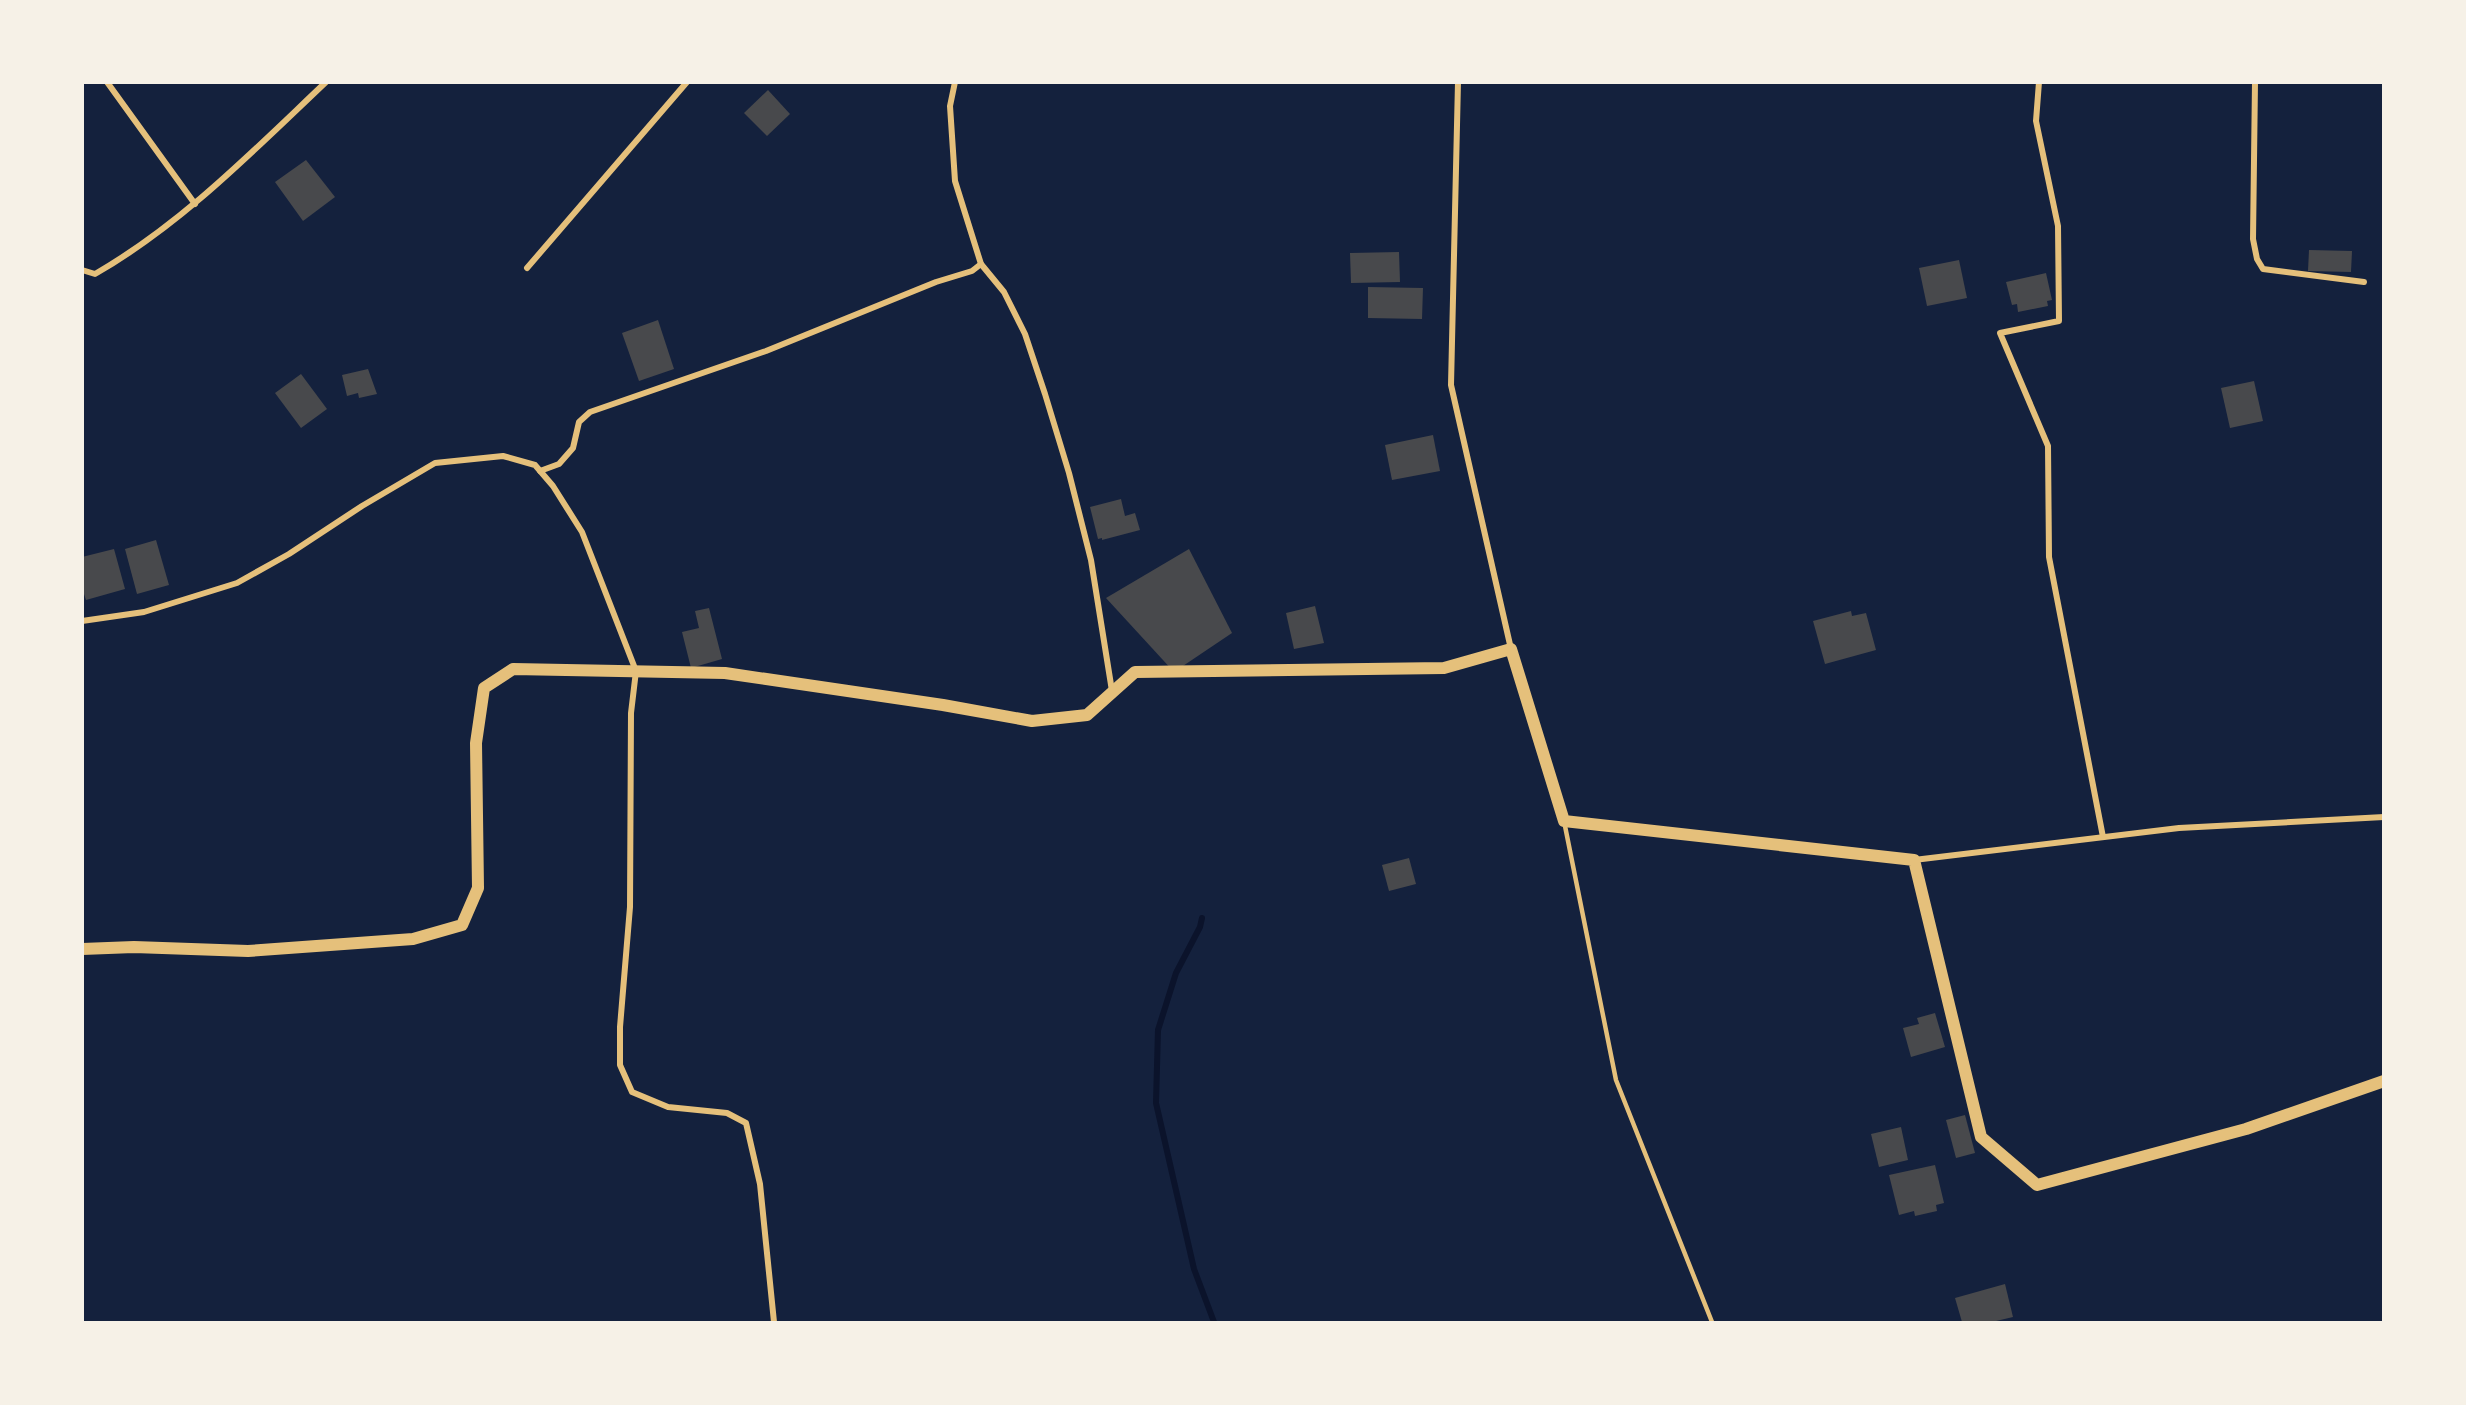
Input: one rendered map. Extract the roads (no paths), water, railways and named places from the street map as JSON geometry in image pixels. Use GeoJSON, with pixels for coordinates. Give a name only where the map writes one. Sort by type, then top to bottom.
{"type":"FeatureCollection","features":[{"type":"Feature","properties":{"kind":"main road"},"geometry":{"type":"LineString","coordinates":[[82,948],[134,947],[248,951],[413,939],[462,925],[478,888],[476,743],[484,688],[513,669],[725,673],[943,705],[1032,721],[1087,715],[1135,672],[1444,668],[1511,649],[1564,821],[1914,860],[1981,1137],[2037,1185],[2246,1129],[2384,1081]]}},
{"type":"Feature","properties":{"kind":"street"},"geometry":{"type":"LineString","coordinates":[[107,82],[195,204]]}},
{"type":"Feature","properties":{"kind":"street"},"geometry":{"type":"LineString","coordinates":[[82,270],[95,274],[126,257],[195,204],[326,82]]}},
{"type":"Feature","properties":{"kind":"street"},"geometry":{"type":"LineString","coordinates":[[527,268],[687,82]]}},
{"type":"Feature","properties":{"kind":"street"},"geometry":{"type":"LineString","coordinates":[[955,82],[950,106],[955,181],[981,264],[1004,292],[1025,334],[1045,394],[1069,473],[1090,560],[1113,692]]}},
{"type":"Feature","properties":{"kind":"street"},"geometry":{"type":"LineString","coordinates":[[1458,82],[1451,386],[1511,649]]}},
{"type":"Feature","properties":{"kind":"street"},"geometry":{"type":"LineString","coordinates":[[2039,82],[2036,121],[2058,226],[2059,321],[2000,333],[2048,446],[2049,557],[2103,837]]}},
{"type":"Feature","properties":{"kind":"street"},"geometry":{"type":"LineString","coordinates":[[2255,82],[2253,239],[2257,259],[2263,269],[2364,282]]}},
{"type":"Feature","properties":{"kind":"street"},"geometry":{"type":"LineString","coordinates":[[540,471],[559,465],[573,448],[579,422],[590,412],[766,351],[936,282],[972,271],[981,264]]}},
{"type":"Feature","properties":{"kind":"street"},"geometry":{"type":"LineString","coordinates":[[82,621],[144,612],[237,583],[289,554],[362,506],[435,463],[503,456],[535,465],[553,486],[582,532],[636,671],[631,713],[630,907],[620,1027],[620,1065],[632,1092],[668,1107],[727,1113],[746,1123],[760,1184],[774,1323]]}},
{"type":"Feature","properties":{"kind":"street"},"geometry":{"type":"LineString","coordinates":[[1914,860],[2179,828],[2384,817]]}},
{"type":"Feature","properties":{"kind":"lane"},"geometry":{"type":"LineString","coordinates":[[1564,821],[1616,1080],[1712,1323]]}},
{"type":"Feature","properties":{"kind":"waterway"},"geometry":{"type":"LineString","coordinates":[[1202,918],[1200,927],[1176,973],[1158,1030],[1156,1103],[1194,1269],[1214,1322]]}}]}
